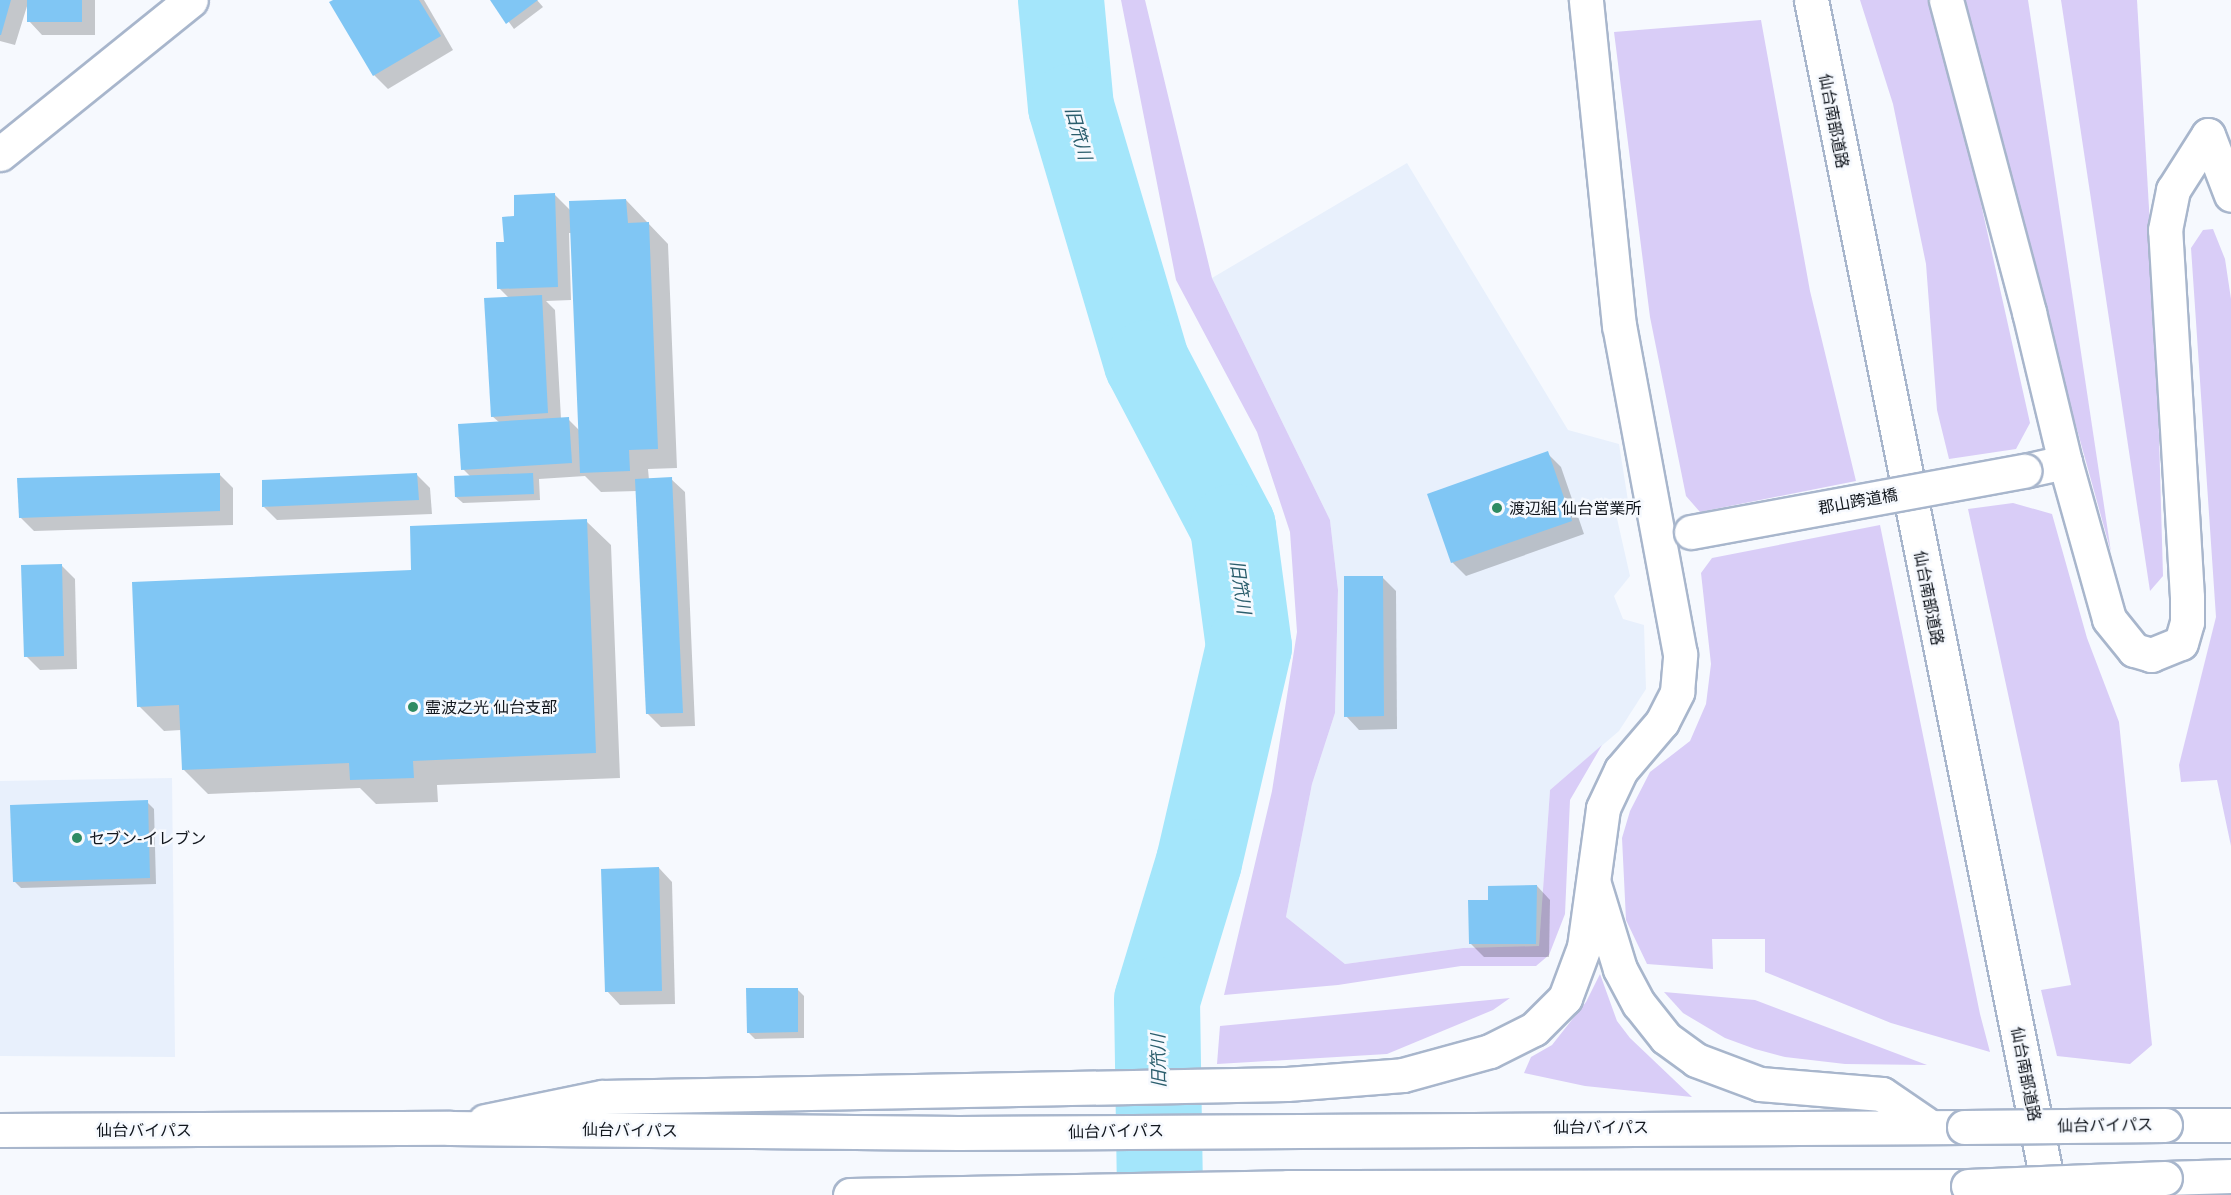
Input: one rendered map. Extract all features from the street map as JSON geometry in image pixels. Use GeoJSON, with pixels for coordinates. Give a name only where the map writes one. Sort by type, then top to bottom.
{"type":"FeatureCollection","features":[{"type":"Feature","properties":{"kind":"main road"},"geometry":{"type":"LineString","coordinates":[[0,154],[191,0]]}},
{"type":"Feature","properties":{"kind":"main road"},"geometry":{"type":"LineString","coordinates":[[450,1128],[602,1097],[957,1093],[1287,1084],[1403,1075],[1490,1051],[1534,1029],[1565,998],[1584,947],[1603,808],[1621,770],[1662,722],[1677,692],[1680,654],[1676,535],[1619,326],[1586,0]]}},
{"type":"Feature","properties":{"kind":"main road","name":"仙台南部道路"},"geometry":{"type":"LineString","coordinates":[[1811,0],[2050,1195]]}},
{"type":"Feature","properties":{"kind":"main road"},"geometry":{"type":"LineString","coordinates":[[1946,0],[2029,312],[2065,462],[2109,619],[2134,650],[2151,655],[2181,643],[2187,622],[2164,230],[2173,190],[2208,135],[2231,195]]}},
{"type":"Feature","properties":{"kind":"main road","name":"郡山跨道橋"},"geometry":{"type":"LineString","coordinates":[[1676,535],[2065,462]]}},
{"type":"Feature","properties":{"kind":"main road"},"geometry":{"type":"LineString","coordinates":[[1594,884],[1620,969],[1639,1004],[1666,1038],[1689,1054],[1760,1084],[1882,1094],[1929,1126]]}},
{"type":"Feature","properties":{"kind":"main road","name":"仙台バイパス"},"geometry":{"type":"LineString","coordinates":[[0,1130],[450,1128],[958,1133],[1289,1129],[2231,1125]]}},
{"type":"Feature","properties":{"kind":"main road"},"geometry":{"type":"LineString","coordinates":[[850,1195],[956,1191],[1288,1187],[1968,1186],[2231,1176]]}},
{"type":"Feature","properties":{"kind":"main road"},"geometry":{"type":"LineString","coordinates":[[1865,1195],[1922,1186]]}},
{"type":"Feature","properties":{"kind":"shaded area"},"geometry":{"type":"Polygon","coordinates":[[[1121,0],[1145,0],[1212,278],[1330,520],[1338,590],[1335,713],[1312,784],[1286,917],[1345,964],[1463,948],[1539,946],[1550,790],[1602,745],[1570,800],[1565,914],[1549,955],[1536,966],[1461,966],[1338,985],[1224,995],[1272,791],[1297,632],[1290,532],[1257,432],[1176,280],[1121,0]]]}},
{"type":"Feature","properties":{"kind":"shaded area"},"geometry":{"type":"Polygon","coordinates":[[[1860,0],[1928,0],[1960,110],[2030,423],[2016,449],[1949,459],[1937,410],[1926,264],[1893,104],[1860,0]]]}},
{"type":"Feature","properties":{"kind":"shaded area"},"geometry":{"type":"Polygon","coordinates":[[[1958,0],[2028,0],[2111,552],[1958,0]]]}},
{"type":"Feature","properties":{"kind":"shaded area"},"geometry":{"type":"Polygon","coordinates":[[[2061,0],[2137,0],[2156,330],[2163,576],[2150,591],[2061,0]]]}},
{"type":"Feature","properties":{"kind":"shaded area"},"geometry":{"type":"Polygon","coordinates":[[[1761,20],[1810,291],[1856,481],[1700,512],[1686,496],[1650,317],[1614,32],[1761,20]]]}},
{"type":"Feature","properties":{"kind":"shaded area"},"geometry":{"type":"Polygon","coordinates":[[[1407,163],[1568,430],[1619,444],[1629,507],[1616,514],[1630,576],[1614,596],[1623,619],[1644,625],[1646,689],[1619,731],[1550,790],[1539,946],[1463,948],[1345,964],[1286,917],[1312,784],[1335,713],[1338,590],[1330,520],[1212,278],[1407,163]]]}},
{"type":"Feature","properties":{"kind":"shaded area"},"geometry":{"type":"Polygon","coordinates":[[[2213,229],[2225,259],[2231,299],[2231,846],[2217,780],[2181,782],[2179,765],[2216,617],[2191,248],[2203,230],[2213,229]]]}},
{"type":"Feature","properties":{"kind":"shaded area"},"geometry":{"type":"Polygon","coordinates":[[[2013,503],[2052,514],[2087,638],[2119,722],[2152,1045],[2130,1064],[2057,1056],[2041,990],[2071,985],[1968,509],[2013,503]]]}},
{"type":"Feature","properties":{"kind":"shaded area"},"geometry":{"type":"Polygon","coordinates":[[[1880,525],[1980,1014],[1990,1052],[1891,1023],[1765,972],[1765,939],[1712,939],[1713,969],[1647,964],[1626,920],[1622,838],[1630,811],[1650,772],[1690,741],[1706,704],[1711,664],[1701,573],[1712,558],[1880,525]]]}},
{"type":"Feature","properties":{"kind":"shaded area"},"geometry":{"type":"Polygon","coordinates":[[[172,778],[175,1057],[0,1056],[0,781],[172,778]]]}},
{"type":"Feature","properties":{"kind":"shaded area"},"geometry":{"type":"Polygon","coordinates":[[[1600,974],[1617,1021],[1630,1038],[1692,1097],[1585,1086],[1524,1073],[1531,1057],[1552,1045],[1586,1002],[1600,974]]]}},
{"type":"Feature","properties":{"kind":"shaded area"},"geometry":{"type":"Polygon","coordinates":[[[1664,992],[1755,1000],[1927,1065],[1845,1064],[1785,1057],[1755,1049],[1725,1038],[1683,1013],[1664,992]]]}},
{"type":"Feature","properties":{"kind":"shaded area"},"geometry":{"type":"Polygon","coordinates":[[[1510,998],[1493,1010],[1387,1054],[1217,1064],[1220,1026],[1510,998]]]}},
{"type":"Feature","properties":{"kind":"building"},"geometry":{"type":"Polygon","coordinates":[[[0,0],[11,0],[1,35],[0,35],[0,0]]]}},
{"type":"Feature","properties":{"kind":"building"},"geometry":{"type":"Polygon","coordinates":[[[27,0],[82,0],[82,22],[27,22],[27,0]]]}},
{"type":"Feature","properties":{"kind":"building"},"geometry":{"type":"Polygon","coordinates":[[[333,0],[419,0],[441,36],[373,76],[329,2],[333,0]]]}},
{"type":"Feature","properties":{"kind":"building"},"geometry":{"type":"Polygon","coordinates":[[[490,0],[538,0],[506,24],[490,0]]]}},
{"type":"Feature","properties":{"kind":"building"},"geometry":{"type":"Polygon","coordinates":[[[555,193],[558,287],[497,289],[496,242],[504,242],[502,217],[514,216],[514,195],[555,193]]]}},
{"type":"Feature","properties":{"kind":"building"},"geometry":{"type":"Polygon","coordinates":[[[626,199],[628,223],[649,222],[658,449],[629,450],[630,471],[580,473],[569,201],[626,199]]]}},
{"type":"Feature","properties":{"kind":"building"},"geometry":{"type":"Polygon","coordinates":[[[542,295],[548,413],[491,417],[484,298],[542,295]]]}},
{"type":"Feature","properties":{"kind":"building"},"geometry":{"type":"Polygon","coordinates":[[[569,417],[572,463],[461,470],[458,424],[569,417]]]}},
{"type":"Feature","properties":{"kind":"building"},"geometry":{"type":"Polygon","coordinates":[[[1548,451],[1572,521],[1451,563],[1427,494],[1548,451]]]}},
{"type":"Feature","properties":{"kind":"building"},"geometry":{"type":"Polygon","coordinates":[[[220,473],[220,511],[19,518],[17,478],[220,473]]]}},
{"type":"Feature","properties":{"kind":"building"},"geometry":{"type":"Polygon","coordinates":[[[417,473],[419,500],[262,507],[262,480],[417,473]]]}},
{"type":"Feature","properties":{"kind":"building"},"geometry":{"type":"Polygon","coordinates":[[[533,473],[534,494],[455,497],[454,476],[533,473]]]}},
{"type":"Feature","properties":{"kind":"building"},"geometry":{"type":"Polygon","coordinates":[[[672,477],[683,713],[646,714],[635,479],[672,477]]]}},
{"type":"Feature","properties":{"kind":"building"},"geometry":{"type":"Polygon","coordinates":[[[587,519],[596,753],[413,761],[414,778],[350,780],[349,763],[182,770],[179,705],[137,707],[132,582],[411,570],[410,526],[587,519]]]}},
{"type":"Feature","properties":{"kind":"building"},"geometry":{"type":"Polygon","coordinates":[[[62,564],[64,656],[24,657],[21,565],[62,564]]]}},
{"type":"Feature","properties":{"kind":"building"},"geometry":{"type":"Polygon","coordinates":[[[1344,576],[1383,576],[1384,716],[1344,717],[1344,576]]]}},
{"type":"Feature","properties":{"kind":"building"},"geometry":{"type":"Polygon","coordinates":[[[148,800],[150,878],[13,882],[10,805],[148,800]]]}},
{"type":"Feature","properties":{"kind":"building"},"geometry":{"type":"Polygon","coordinates":[[[659,867],[662,991],[605,992],[601,869],[659,867]]]}},
{"type":"Feature","properties":{"kind":"building"},"geometry":{"type":"Polygon","coordinates":[[[1537,885],[1536,944],[1469,944],[1468,900],[1488,900],[1488,886],[1537,885]]]}},
{"type":"Feature","properties":{"kind":"building"},"geometry":{"type":"Polygon","coordinates":[[[746,988],[798,988],[798,1032],[747,1033],[746,988]]]}},
{"type":"Feature","properties":{"kind":"waterway","name":"旧笊川"},"geometry":{"type":"LineString","coordinates":[[1061,0],[1071,107],[1147,363],[1233,527],[1249,647],[1199,862],[1157,1000],[1160,1195]]}},
{"type":"Feature","properties":{"kind":"place","name":"渡辺組 仙台営業所"},"geometry":{"type":"Point","coordinates":[1497,508]}},
{"type":"Feature","properties":{"kind":"place","name":"霊波之光 仙台支部"},"geometry":{"type":"Point","coordinates":[413,707]}},
{"type":"Feature","properties":{"kind":"place","name":"セブン-イレブン"},"geometry":{"type":"Point","coordinates":[77,838]}}]}
